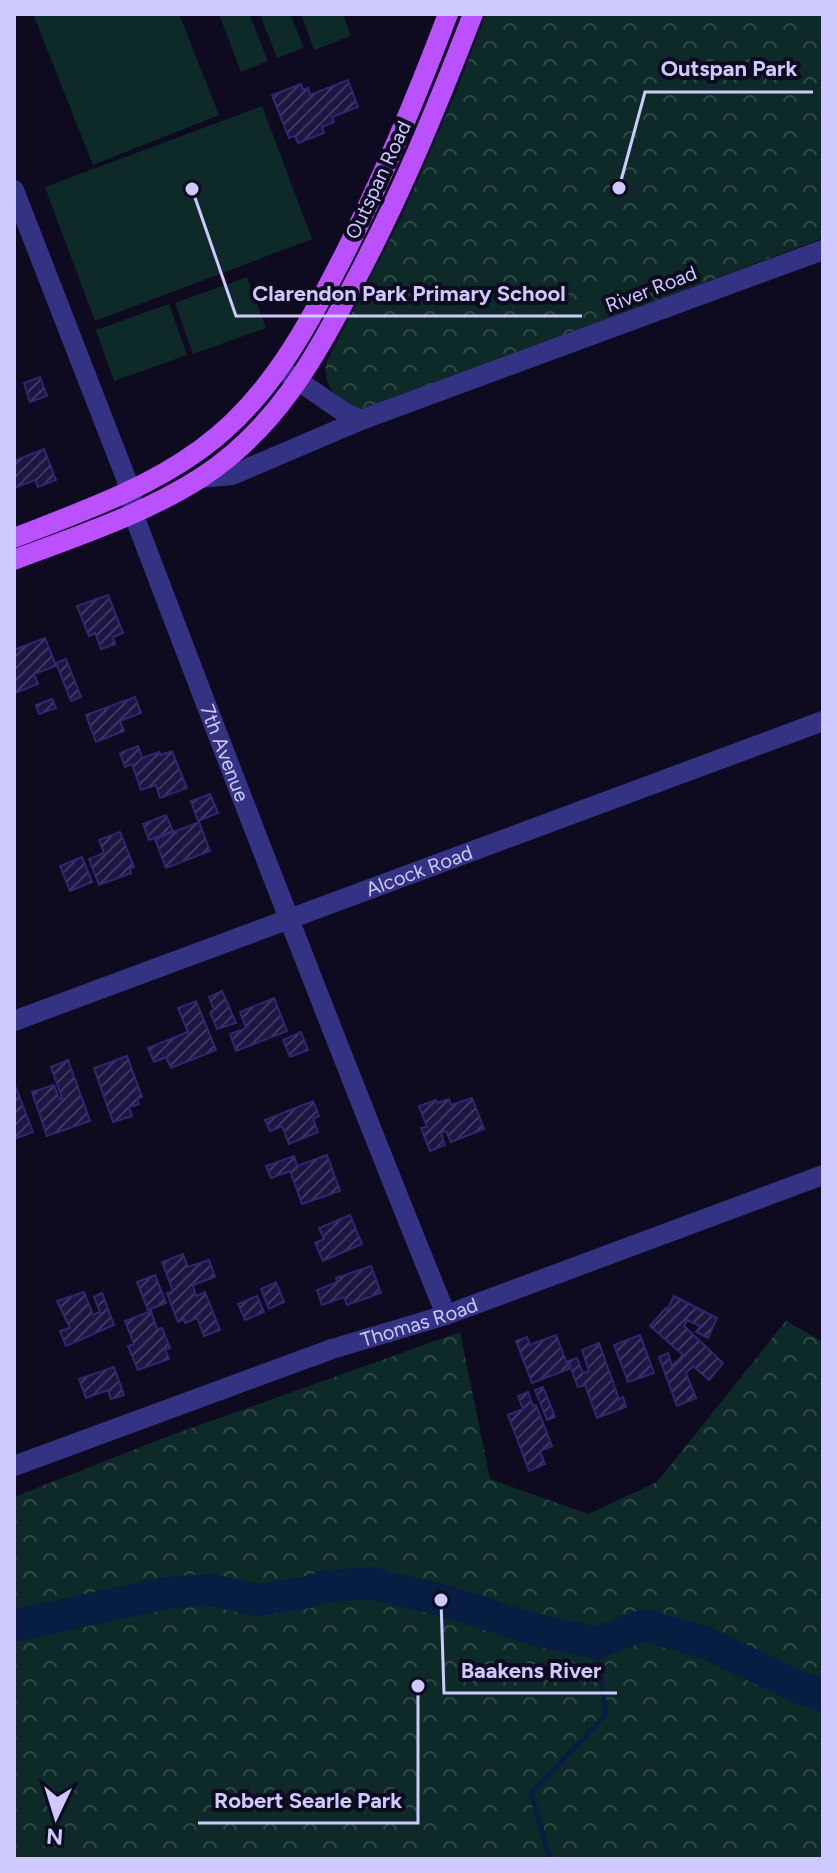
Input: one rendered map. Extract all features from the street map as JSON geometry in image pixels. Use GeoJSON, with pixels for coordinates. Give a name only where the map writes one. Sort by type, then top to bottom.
{"type":"FeatureCollection","features":[{"type":"Feature","properties":{"kind":"main road","name":"Outspan Road"},"geometry":{"type":"LineString","coordinates":[[131,491],[204,447],[234,420],[280,369],[308,325],[388,163],[448,14]]}},
{"type":"Feature","properties":{"kind":"main road","name":"Outspan Road"},"geometry":{"type":"LineString","coordinates":[[133,513],[201,478],[236,452],[265,424],[300,380],[381,232],[430,127],[473,14]]}},
{"type":"Feature","properties":{"kind":"main road"},"geometry":{"type":"LineString","coordinates":[[14,538],[131,491]]}},
{"type":"Feature","properties":{"kind":"main road"},"geometry":{"type":"LineString","coordinates":[[14,560],[133,513]]}},
{"type":"Feature","properties":{"kind":"street","name":"7th Avenue"},"geometry":{"type":"LineString","coordinates":[[14,190],[131,491],[133,513],[446,1315]]}},
{"type":"Feature","properties":{"kind":"street","name":"River Road"},"geometry":{"type":"LineString","coordinates":[[201,478],[232,475],[361,420],[823,250]]}},
{"type":"Feature","properties":{"kind":"street"},"geometry":{"type":"LineString","coordinates":[[280,369],[345,413],[361,420]]}},
{"type":"Feature","properties":{"kind":"street","name":"Alcock Road"},"geometry":{"type":"LineString","coordinates":[[14,1021],[823,721]]}},
{"type":"Feature","properties":{"kind":"street","name":"Thomas Road"},"geometry":{"type":"LineString","coordinates":[[14,1466],[332,1349],[446,1315],[823,1175]]}},
{"type":"Feature","properties":{"kind":"green space"},"geometry":{"type":"Polygon","coordinates":[[[33,14],[179,14],[219,115],[93,165],[33,14]]]}},
{"type":"Feature","properties":{"kind":"green space"},"geometry":{"type":"Polygon","coordinates":[[[219,14],[249,14],[268,61],[241,72],[219,14]]]}},
{"type":"Feature","properties":{"kind":"green space"},"geometry":{"type":"Polygon","coordinates":[[[260,14],[290,14],[304,48],[277,58],[260,14]]]}},
{"type":"Feature","properties":{"kind":"green space"},"geometry":{"type":"Polygon","coordinates":[[[301,14],[343,14],[351,36],[314,50],[301,14]]]}},
{"type":"Feature","properties":{"kind":"green space"},"geometry":{"type":"Polygon","coordinates":[[[486,14],[823,14],[823,238],[387,403],[359,410],[334,392],[327,379],[326,363],[402,216],[486,14]]]}},
{"type":"Feature","properties":{"kind":"green space"},"geometry":{"type":"Polygon","coordinates":[[[262,106],[312,239],[95,321],[45,187],[262,106]]]}},
{"type":"Feature","properties":{"kind":"green space"},"geometry":{"type":"Polygon","coordinates":[[[247,277],[266,328],[193,354],[175,303],[247,277]]]}},
{"type":"Feature","properties":{"kind":"green space"},"geometry":{"type":"Polygon","coordinates":[[[169,304],[187,355],[114,381],[96,330],[169,304]]]}},
{"type":"Feature","properties":{"kind":"green space"},"geometry":{"type":"Polygon","coordinates":[[[786,1321],[823,1342],[823,1859],[14,1859],[14,1497],[161,1439],[460,1332],[490,1479],[588,1514],[657,1482],[786,1321]]]}},
{"type":"Feature","properties":{"kind":"building"},"geometry":{"type":"Polygon","coordinates":[[[348,80],[358,107],[332,117],[334,122],[322,127],[324,133],[298,143],[295,136],[289,138],[272,95],[301,84],[303,90],[308,88],[310,95],[348,80]]]}},
{"type":"Feature","properties":{"kind":"building"},"geometry":{"type":"Polygon","coordinates":[[[40,377],[47,396],[30,402],[24,383],[40,377]]]}},
{"type":"Feature","properties":{"kind":"building"},"geometry":{"type":"Polygon","coordinates":[[[44,449],[56,480],[38,487],[35,480],[14,488],[14,461],[44,449]]]}},
{"type":"Feature","properties":{"kind":"building"},"geometry":{"type":"Polygon","coordinates":[[[108,595],[123,633],[113,637],[115,644],[101,649],[95,633],[89,636],[77,606],[108,595]]]}},
{"type":"Feature","properties":{"kind":"building"},"geometry":{"type":"Polygon","coordinates":[[[45,638],[56,666],[34,674],[38,684],[15,693],[14,650],[45,638]]]}},
{"type":"Feature","properties":{"kind":"building"},"geometry":{"type":"Polygon","coordinates":[[[66,659],[81,697],[71,701],[56,663],[66,659]]]}},
{"type":"Feature","properties":{"kind":"building"},"geometry":{"type":"Polygon","coordinates":[[[135,697],[141,713],[120,721],[124,731],[96,742],[86,715],[135,697]]]}},
{"type":"Feature","properties":{"kind":"building"},"geometry":{"type":"Polygon","coordinates":[[[52,699],[56,708],[39,714],[36,705],[52,699]]]}},
{"type":"Feature","properties":{"kind":"building"},"geometry":{"type":"Polygon","coordinates":[[[138,746],[142,758],[172,751],[187,788],[160,798],[156,785],[141,790],[132,764],[125,767],[120,753],[138,746]]]}},
{"type":"Feature","properties":{"kind":"building"},"geometry":{"type":"Polygon","coordinates":[[[210,794],[218,813],[198,821],[191,801],[210,794]]]}},
{"type":"Feature","properties":{"kind":"building"},"geometry":{"type":"Polygon","coordinates":[[[166,815],[173,831],[149,840],[143,824],[166,815]]]}},
{"type":"Feature","properties":{"kind":"building"},"geometry":{"type":"Polygon","coordinates":[[[199,822],[210,851],[166,868],[155,839],[199,822]]]}},
{"type":"Feature","properties":{"kind":"building"},"geometry":{"type":"Polygon","coordinates":[[[120,832],[134,867],[130,868],[131,873],[99,885],[89,859],[104,853],[99,840],[120,832]]]}},
{"type":"Feature","properties":{"kind":"building"},"geometry":{"type":"Polygon","coordinates":[[[82,857],[92,882],[70,891],[60,866],[82,857]]]}},
{"type":"Feature","properties":{"kind":"building"},"geometry":{"type":"Polygon","coordinates":[[[222,991],[236,1023],[217,1029],[210,1012],[214,1010],[209,997],[222,991]]]}},
{"type":"Feature","properties":{"kind":"building"},"geometry":{"type":"Polygon","coordinates":[[[274,998],[287,1031],[236,1051],[230,1034],[246,1028],[240,1012],[274,998]]]}},
{"type":"Feature","properties":{"kind":"building"},"geometry":{"type":"Polygon","coordinates":[[[196,1001],[216,1050],[171,1068],[166,1057],[154,1062],[148,1048],[188,1032],[178,1008],[196,1001]]]}},
{"type":"Feature","properties":{"kind":"building"},"geometry":{"type":"Polygon","coordinates":[[[301,1032],[308,1050],[290,1057],[283,1040],[301,1032]]]}},
{"type":"Feature","properties":{"kind":"building"},"geometry":{"type":"Polygon","coordinates":[[[127,1056],[142,1097],[137,1099],[139,1104],[129,1107],[132,1116],[113,1122],[94,1068],[127,1056]]]}},
{"type":"Feature","properties":{"kind":"building"},"geometry":{"type":"Polygon","coordinates":[[[68,1060],[90,1121],[47,1136],[32,1092],[54,1085],[59,1099],[62,1098],[51,1067],[68,1060]]]}},
{"type":"Feature","properties":{"kind":"building"},"geometry":{"type":"Polygon","coordinates":[[[14,1088],[33,1132],[14,1139],[14,1088]]]}},
{"type":"Feature","properties":{"kind":"building"},"geometry":{"type":"Polygon","coordinates":[[[472,1098],[484,1129],[451,1142],[446,1131],[441,1133],[445,1145],[430,1151],[421,1128],[427,1127],[419,1106],[449,1099],[451,1105],[472,1098]]]}},
{"type":"Feature","properties":{"kind":"building"},"geometry":{"type":"Polygon","coordinates":[[[313,1101],[319,1116],[313,1119],[318,1132],[289,1144],[282,1126],[270,1131],[265,1120],[313,1101]]]}},
{"type":"Feature","properties":{"kind":"building"},"geometry":{"type":"Polygon","coordinates":[[[327,1155],[340,1191],[302,1204],[290,1171],[271,1178],[266,1166],[294,1156],[297,1166],[327,1155]]]}},
{"type":"Feature","properties":{"kind":"building"},"geometry":{"type":"Polygon","coordinates":[[[350,1215],[362,1244],[323,1261],[315,1243],[324,1239],[319,1228],[350,1215]]]}},
{"type":"Feature","properties":{"kind":"building"},"geometry":{"type":"Polygon","coordinates":[[[183,1254],[188,1267],[209,1260],[215,1277],[193,1285],[196,1296],[205,1292],[220,1330],[204,1336],[197,1318],[185,1323],[184,1319],[178,1322],[167,1293],[173,1291],[162,1262],[183,1254]]]}},
{"type":"Feature","properties":{"kind":"building"},"geometry":{"type":"Polygon","coordinates":[[[371,1266],[381,1293],[347,1305],[344,1297],[322,1305],[317,1290],[337,1282],[336,1278],[371,1266]]]}},
{"type":"Feature","properties":{"kind":"building"},"geometry":{"type":"Polygon","coordinates":[[[155,1275],[166,1303],[148,1310],[137,1282],[155,1275]]]}},
{"type":"Feature","properties":{"kind":"building"},"geometry":{"type":"Polygon","coordinates":[[[276,1282],[284,1302],[269,1309],[261,1289],[276,1282]]]}},
{"type":"Feature","properties":{"kind":"building"},"geometry":{"type":"Polygon","coordinates":[[[84,1292],[93,1315],[100,1312],[94,1297],[102,1293],[114,1325],[66,1346],[60,1331],[70,1328],[57,1301],[84,1292]]]}},
{"type":"Feature","properties":{"kind":"building"},"geometry":{"type":"Polygon","coordinates":[[[257,1296],[264,1312],[245,1320],[238,1304],[257,1296]]]}},
{"type":"Feature","properties":{"kind":"building"},"geometry":{"type":"Polygon","coordinates":[[[674,1296],[717,1318],[708,1338],[696,1332],[700,1326],[687,1320],[684,1326],[723,1363],[709,1380],[693,1366],[686,1373],[696,1398],[677,1406],[659,1357],[668,1353],[672,1366],[683,1355],[650,1326],[667,1310],[674,1296]]]}},
{"type":"Feature","properties":{"kind":"building"},"geometry":{"type":"Polygon","coordinates":[[[151,1311],[157,1329],[162,1328],[170,1348],[165,1349],[169,1359],[138,1370],[128,1346],[134,1344],[125,1321],[151,1311]]]}},
{"type":"Feature","properties":{"kind":"building"},"geometry":{"type":"Polygon","coordinates":[[[556,1335],[569,1369],[532,1383],[516,1341],[527,1337],[530,1345],[556,1335]]]}},
{"type":"Feature","properties":{"kind":"building"},"geometry":{"type":"Polygon","coordinates":[[[640,1335],[654,1373],[628,1382],[614,1345],[640,1335]]]}},
{"type":"Feature","properties":{"kind":"building"},"geometry":{"type":"Polygon","coordinates":[[[599,1343],[619,1399],[623,1397],[626,1407],[597,1418],[585,1385],[578,1387],[568,1361],[577,1358],[583,1373],[589,1371],[582,1350],[599,1343]]]}},
{"type":"Feature","properties":{"kind":"building"},"geometry":{"type":"Polygon","coordinates":[[[114,1367],[124,1395],[111,1399],[108,1390],[86,1398],[79,1379],[114,1367]]]}},
{"type":"Feature","properties":{"kind":"building"},"geometry":{"type":"Polygon","coordinates":[[[543,1387],[555,1417],[547,1420],[535,1390],[543,1387]]]}},
{"type":"Feature","properties":{"kind":"building"},"geometry":{"type":"Polygon","coordinates":[[[528,1392],[552,1446],[540,1451],[545,1464],[529,1471],[508,1415],[523,1409],[518,1396],[528,1392]]]}},
{"type":"Feature","properties":{"kind":"waterway"},"geometry":{"type":"LineString","coordinates":[[14,1626],[165,1593],[212,1590],[257,1600],[305,1593],[327,1586],[371,1583],[441,1600],[540,1631],[596,1643],[644,1625],[707,1643],[802,1689],[823,1695]]}},
{"type":"Feature","properties":{"kind":"waterway"},"geometry":{"type":"LineString","coordinates":[[550,1859],[531,1793],[606,1714],[596,1643]]}},
{"type":"Feature","properties":{"kind":"place","name":"Outspan Park"},"geometry":{"type":"Point","coordinates":[619,188]}},
{"type":"Feature","properties":{"kind":"place","name":"Clarendon Park Primary School"},"geometry":{"type":"Point","coordinates":[192,189]}},
{"type":"Feature","properties":{"kind":"place","name":"Baakens River"},"geometry":{"type":"Point","coordinates":[441,1600]}},
{"type":"Feature","properties":{"kind":"place","name":"Robert Searle Park"},"geometry":{"type":"Point","coordinates":[418,1686]}}]}
